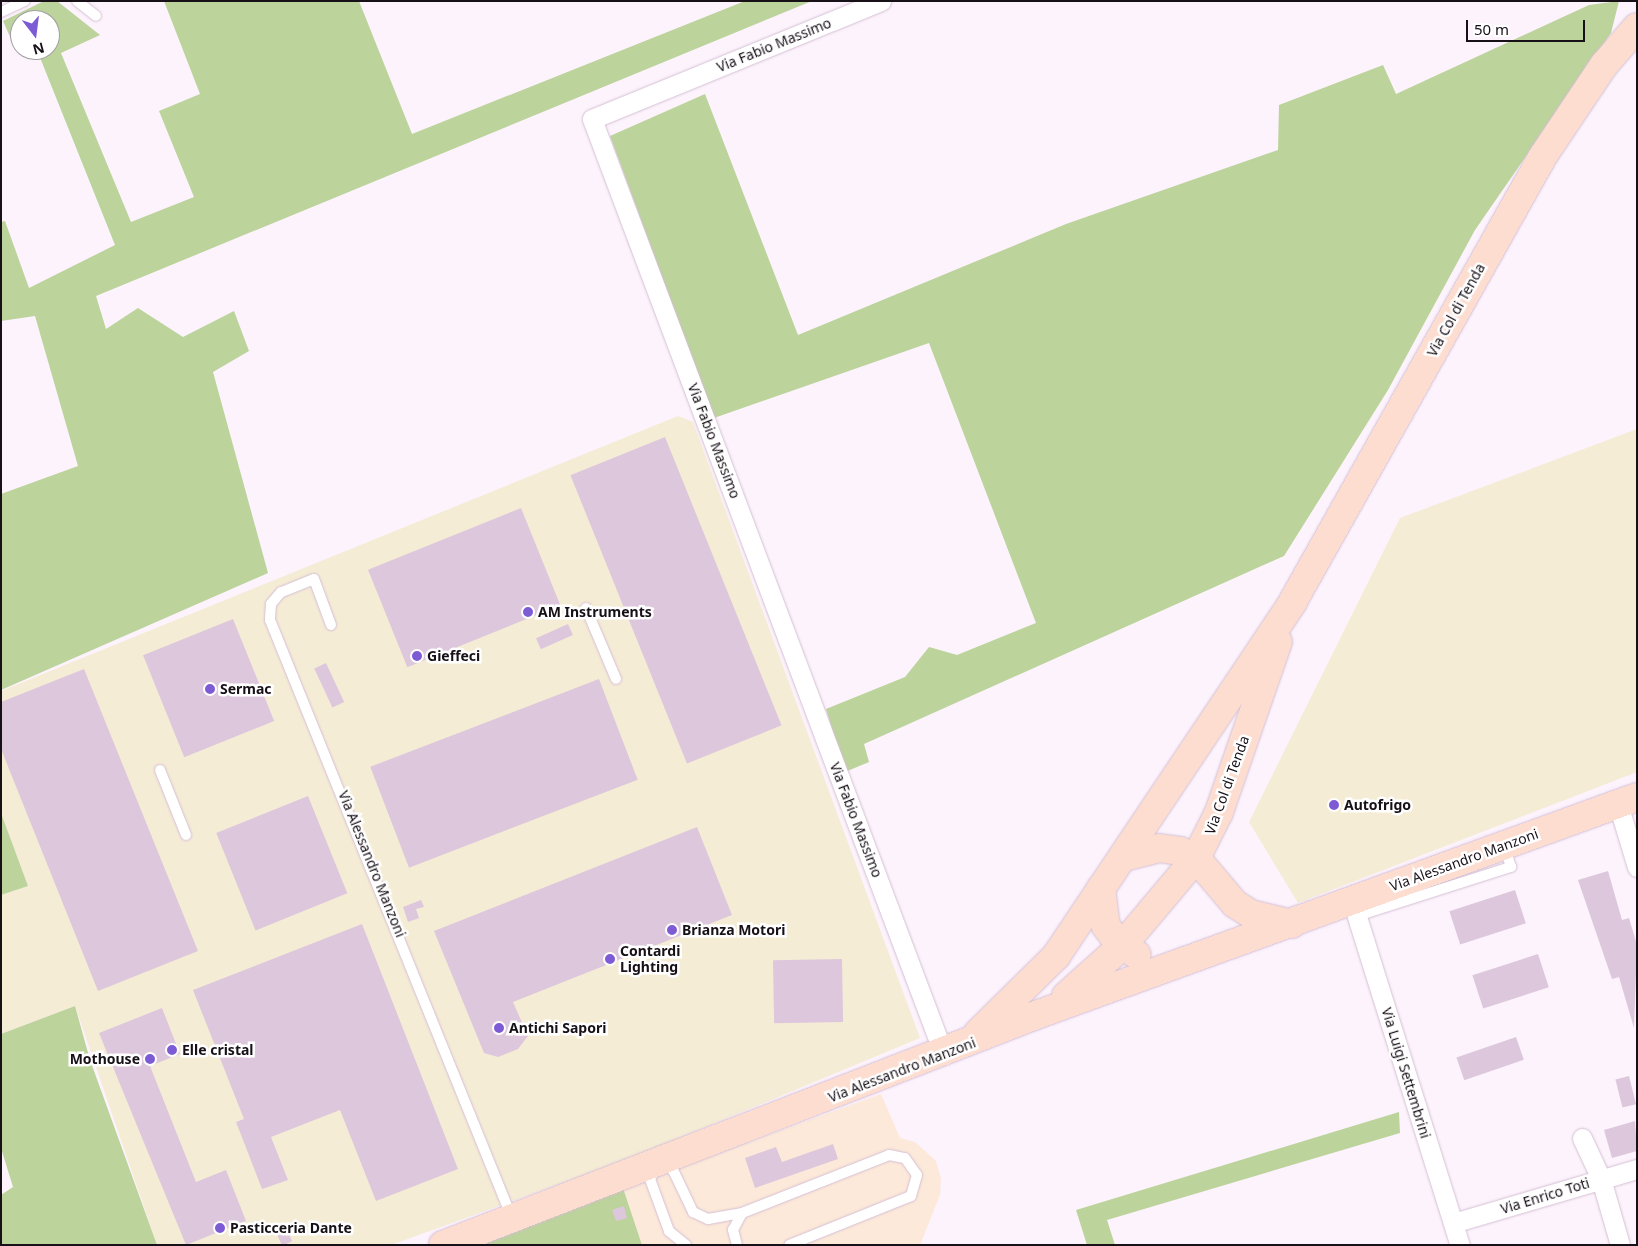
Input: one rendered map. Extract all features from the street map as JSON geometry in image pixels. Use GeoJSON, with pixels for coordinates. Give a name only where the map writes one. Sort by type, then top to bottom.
{"type":"FeatureCollection","features":[{"type":"Feature","properties":{"kind":"main road","name":"Via Col di Tenda"},"geometry":{"type":"LineString","coordinates":[[953,1051],[1034,982],[1124,858],[1292,603],[1542,156],[1604,65],[1637,27]]}},
{"type":"Feature","properties":{"kind":"main road","name":"Via Col di Tenda"},"geometry":{"type":"LineString","coordinates":[[1039,1014],[1122,946],[1196,858],[1219,812],[1292,603]]}},
{"type":"Feature","properties":{"kind":"main road","name":"Via Alessandro Manzoni"},"geometry":{"type":"LineString","coordinates":[[443,1245],[953,1051],[1039,1014],[1194,956],[1292,924],[1354,909],[1504,846],[1627,801]]}},
{"type":"Feature","properties":{"kind":"main road"},"geometry":{"type":"LineString","coordinates":[[1124,858],[1158,848],[1196,858],[1236,904],[1251,914],[1292,924]]}},
{"type":"Feature","properties":{"kind":"main road"},"geometry":{"type":"LineString","coordinates":[[1101,888],[1106,926],[1122,946],[1139,956],[1157,959],[1194,956]]}},
{"type":"Feature","properties":{"kind":"street","name":"Via Fabio Massimo"},"geometry":{"type":"LineString","coordinates":[[881,1],[592,119],[953,1051]]}},
{"type":"Feature","properties":{"kind":"street"},"geometry":{"type":"LineString","coordinates":[[1627,801],[1637,867]]}},
{"type":"Feature","properties":{"kind":"street","name":"Via Luigi Settembrini"},"geometry":{"type":"LineString","coordinates":[[1354,909],[1460,1245]]}},
{"type":"Feature","properties":{"kind":"street"},"geometry":{"type":"LineString","coordinates":[[1582,1138],[1601,1179],[1620,1245]]}},
{"type":"Feature","properties":{"kind":"street","name":"Via Enrico Toti"},"geometry":{"type":"LineString","coordinates":[[1454,1224],[1637,1168]]}},
{"type":"Feature","properties":{"kind":"lane"},"geometry":{"type":"LineString","coordinates":[[1,12],[25,1]]}},
{"type":"Feature","properties":{"kind":"lane"},"geometry":{"type":"LineString","coordinates":[[78,1],[96,16]]}},
{"type":"Feature","properties":{"kind":"lane","name":"Via Alessandro Manzoni"},"geometry":{"type":"LineString","coordinates":[[331,625],[314,579],[281,592],[271,604],[270,620],[512,1219]]}},
{"type":"Feature","properties":{"kind":"lane"},"geometry":{"type":"LineString","coordinates":[[586,608],[616,679]]}},
{"type":"Feature","properties":{"kind":"lane"},"geometry":{"type":"LineString","coordinates":[[160,770],[186,835]]}},
{"type":"Feature","properties":{"kind":"lane"},"geometry":{"type":"LineString","coordinates":[[686,1245],[669,1231],[650,1179],[659,1163],[673,1170],[693,1212],[708,1219],[742,1213],[889,1155],[905,1158],[917,1175],[911,1196],[789,1245]]}},
{"type":"Feature","properties":{"kind":"lane"},"geometry":{"type":"LineString","coordinates":[[737,1245],[733,1230],[742,1213]]}},
{"type":"Feature","properties":{"kind":"shaded area"},"geometry":{"type":"Polygon","coordinates":[[[678,416],[693,422],[920,1038],[629,1159],[391,1245],[157,1245],[75,1006],[1,1034],[1,895],[28,886],[1,813],[1,691],[678,416]]]}},
{"type":"Feature","properties":{"kind":"shaded area"},"geometry":{"type":"Polygon","coordinates":[[[1637,429],[1637,772],[1298,903],[1249,822],[1400,518],[1637,429]]]}},
{"type":"Feature","properties":{"kind":"shaded area"},"geometry":{"type":"Polygon","coordinates":[[[881,1094],[900,1138],[915,1142],[936,1161],[941,1179],[940,1195],[920,1245],[642,1245],[623,1188],[881,1094]]]}},
{"type":"Feature","properties":{"kind":"green space"},"geometry":{"type":"Polygon","coordinates":[[[44,1],[57,1],[100,35],[61,53],[131,222],[194,197],[159,111],[200,94],[164,1],[359,1],[412,134],[745,1],[812,1],[96,296],[106,329],[138,308],[183,337],[234,311],[249,351],[213,372],[268,573],[1,690],[1,494],[78,466],[35,316],[1,321],[1,222],[5,221],[29,288],[115,245],[41,60],[60,60],[60,10],[26,10],[44,1]]]}},
{"type":"Feature","properties":{"kind":"green space"},"geometry":{"type":"Polygon","coordinates":[[[1619,1],[1611,33],[1475,230],[1388,390],[1284,556],[864,744],[869,762],[845,772],[826,709],[905,677],[929,647],[957,655],[1036,623],[929,343],[714,418],[610,136],[705,94],[798,335],[1066,224],[1278,150],[1279,105],[1383,65],[1396,94],[1589,5],[1619,1]]]}},
{"type":"Feature","properties":{"kind":"green space"},"geometry":{"type":"Polygon","coordinates":[[[10,18],[10,37],[3,21],[10,18]]]}},
{"type":"Feature","properties":{"kind":"green space"},"geometry":{"type":"Polygon","coordinates":[[[1,813],[28,886],[1,895],[2,844],[1,813]]]}},
{"type":"Feature","properties":{"kind":"green space"},"geometry":{"type":"Polygon","coordinates":[[[75,1006],[90,1060],[157,1245],[1,1245],[1,1195],[13,1187],[1,1148],[1,1034],[75,1006]]]}},
{"type":"Feature","properties":{"kind":"green space"},"geometry":{"type":"Polygon","coordinates":[[[1399,1112],[1400,1133],[1107,1220],[1115,1245],[1087,1245],[1076,1210],[1399,1112]]]}},
{"type":"Feature","properties":{"kind":"green space"},"geometry":{"type":"Polygon","coordinates":[[[623,1188],[642,1245],[470,1245],[623,1188]]]}},
{"type":"Feature","properties":{"kind":"building"},"geometry":{"type":"Polygon","coordinates":[[[665,437],[782,725],[687,764],[570,475],[665,437]]]}},
{"type":"Feature","properties":{"kind":"building"},"geometry":{"type":"Polygon","coordinates":[[[521,508],[560,605],[407,667],[368,570],[521,508]]]}},
{"type":"Feature","properties":{"kind":"building","name":"Sermac"},"geometry":{"type":"Polygon","coordinates":[[[233,619],[274,721],[184,757],[143,655],[233,619]]]}},
{"type":"Feature","properties":{"kind":"building"},"geometry":{"type":"Polygon","coordinates":[[[568,624],[573,635],[541,649],[536,638],[568,624]]]}},
{"type":"Feature","properties":{"kind":"building"},"geometry":{"type":"Polygon","coordinates":[[[326,663],[344,702],[332,707],[314,668],[326,663]]]}},
{"type":"Feature","properties":{"kind":"building"},"geometry":{"type":"Polygon","coordinates":[[[84,669],[198,951],[98,991],[1,749],[1,702],[84,669]]]}},
{"type":"Feature","properties":{"kind":"building"},"geometry":{"type":"Polygon","coordinates":[[[599,679],[638,780],[409,868],[370,767],[599,679]]]}},
{"type":"Feature","properties":{"kind":"building"},"geometry":{"type":"Polygon","coordinates":[[[308,796],[347,893],[256,930],[216,833],[308,796]]]}},
{"type":"Feature","properties":{"kind":"building"},"geometry":{"type":"Polygon","coordinates":[[[697,827],[732,915],[513,1002],[528,1036],[518,1049],[498,1057],[484,1053],[434,931],[697,827]]]}},
{"type":"Feature","properties":{"kind":"building"},"geometry":{"type":"Polygon","coordinates":[[[1608,871],[1622,920],[1629,918],[1637,945],[1634,1028],[1619,977],[1612,979],[1578,880],[1608,871]]]}},
{"type":"Feature","properties":{"kind":"building"},"geometry":{"type":"Polygon","coordinates":[[[1515,890],[1526,923],[1460,945],[1449,911],[1515,890]]]}},
{"type":"Feature","properties":{"kind":"building"},"geometry":{"type":"Polygon","coordinates":[[[421,900],[424,907],[416,909],[419,918],[408,922],[403,907],[421,900]]]}},
{"type":"Feature","properties":{"kind":"building"},"geometry":{"type":"Polygon","coordinates":[[[362,924],[458,1169],[376,1201],[340,1110],[271,1137],[288,1180],[262,1189],[236,1122],[244,1119],[193,990],[362,924]]]}},
{"type":"Feature","properties":{"kind":"building"},"geometry":{"type":"Polygon","coordinates":[[[1538,954],[1549,987],[1483,1009],[1472,975],[1538,954]]]}},
{"type":"Feature","properties":{"kind":"building"},"geometry":{"type":"Polygon","coordinates":[[[842,959],[843,1022],[774,1023],[773,960],[842,959]]]}},
{"type":"Feature","properties":{"kind":"building"},"geometry":{"type":"Polygon","coordinates":[[[162,1008],[180,1054],[150,1066],[196,1182],[226,1170],[246,1221],[186,1245],[99,1033],[162,1008]]]}},
{"type":"Feature","properties":{"kind":"building"},"geometry":{"type":"Polygon","coordinates":[[[1516,1037],[1524,1060],[1464,1080],[1456,1058],[1516,1037]]]}},
{"type":"Feature","properties":{"kind":"building"},"geometry":{"type":"Polygon","coordinates":[[[1629,1076],[1636,1104],[1622,1108],[1615,1079],[1629,1076]]]}},
{"type":"Feature","properties":{"kind":"building"},"geometry":{"type":"Polygon","coordinates":[[[1635,1121],[1637,1151],[1612,1158],[1604,1130],[1635,1121]]]}},
{"type":"Feature","properties":{"kind":"building"},"geometry":{"type":"Polygon","coordinates":[[[833,1144],[838,1159],[755,1188],[745,1158],[776,1147],[782,1162],[833,1144]]]}},
{"type":"Feature","properties":{"kind":"building"},"geometry":{"type":"Polygon","coordinates":[[[624,1206],[627,1218],[616,1221],[612,1210],[624,1206]]]}},
{"type":"Feature","properties":{"kind":"building"},"geometry":{"type":"Polygon","coordinates":[[[284,1223],[292,1241],[282,1245],[274,1227],[284,1223]]]}},
{"type":"Feature","properties":{"kind":"place","name":"AM Instruments"},"geometry":{"type":"Point","coordinates":[528,612]}},
{"type":"Feature","properties":{"kind":"place","name":"Gieffeci"},"geometry":{"type":"Point","coordinates":[417,656]}},
{"type":"Feature","properties":{"kind":"place","name":"Sermac"},"geometry":{"type":"Point","coordinates":[210,689]}},
{"type":"Feature","properties":{"kind":"place","name":"Autofrigo"},"geometry":{"type":"Point","coordinates":[1334,805]}},
{"type":"Feature","properties":{"kind":"place","name":"Brianza Motori"},"geometry":{"type":"Point","coordinates":[672,930]}},
{"type":"Feature","properties":{"kind":"place","name":"Contardi Lighting"},"geometry":{"type":"Point","coordinates":[610,959]}},
{"type":"Feature","properties":{"kind":"place","name":"Antichi Sapori"},"geometry":{"type":"Point","coordinates":[499,1028]}},
{"type":"Feature","properties":{"kind":"place","name":"Elle cristal"},"geometry":{"type":"Point","coordinates":[172,1050]}},
{"type":"Feature","properties":{"kind":"place","name":"Mothouse"},"geometry":{"type":"Point","coordinates":[150,1059]}},
{"type":"Feature","properties":{"kind":"place","name":"Pasticceria Dante"},"geometry":{"type":"Point","coordinates":[220,1228]}}]}
